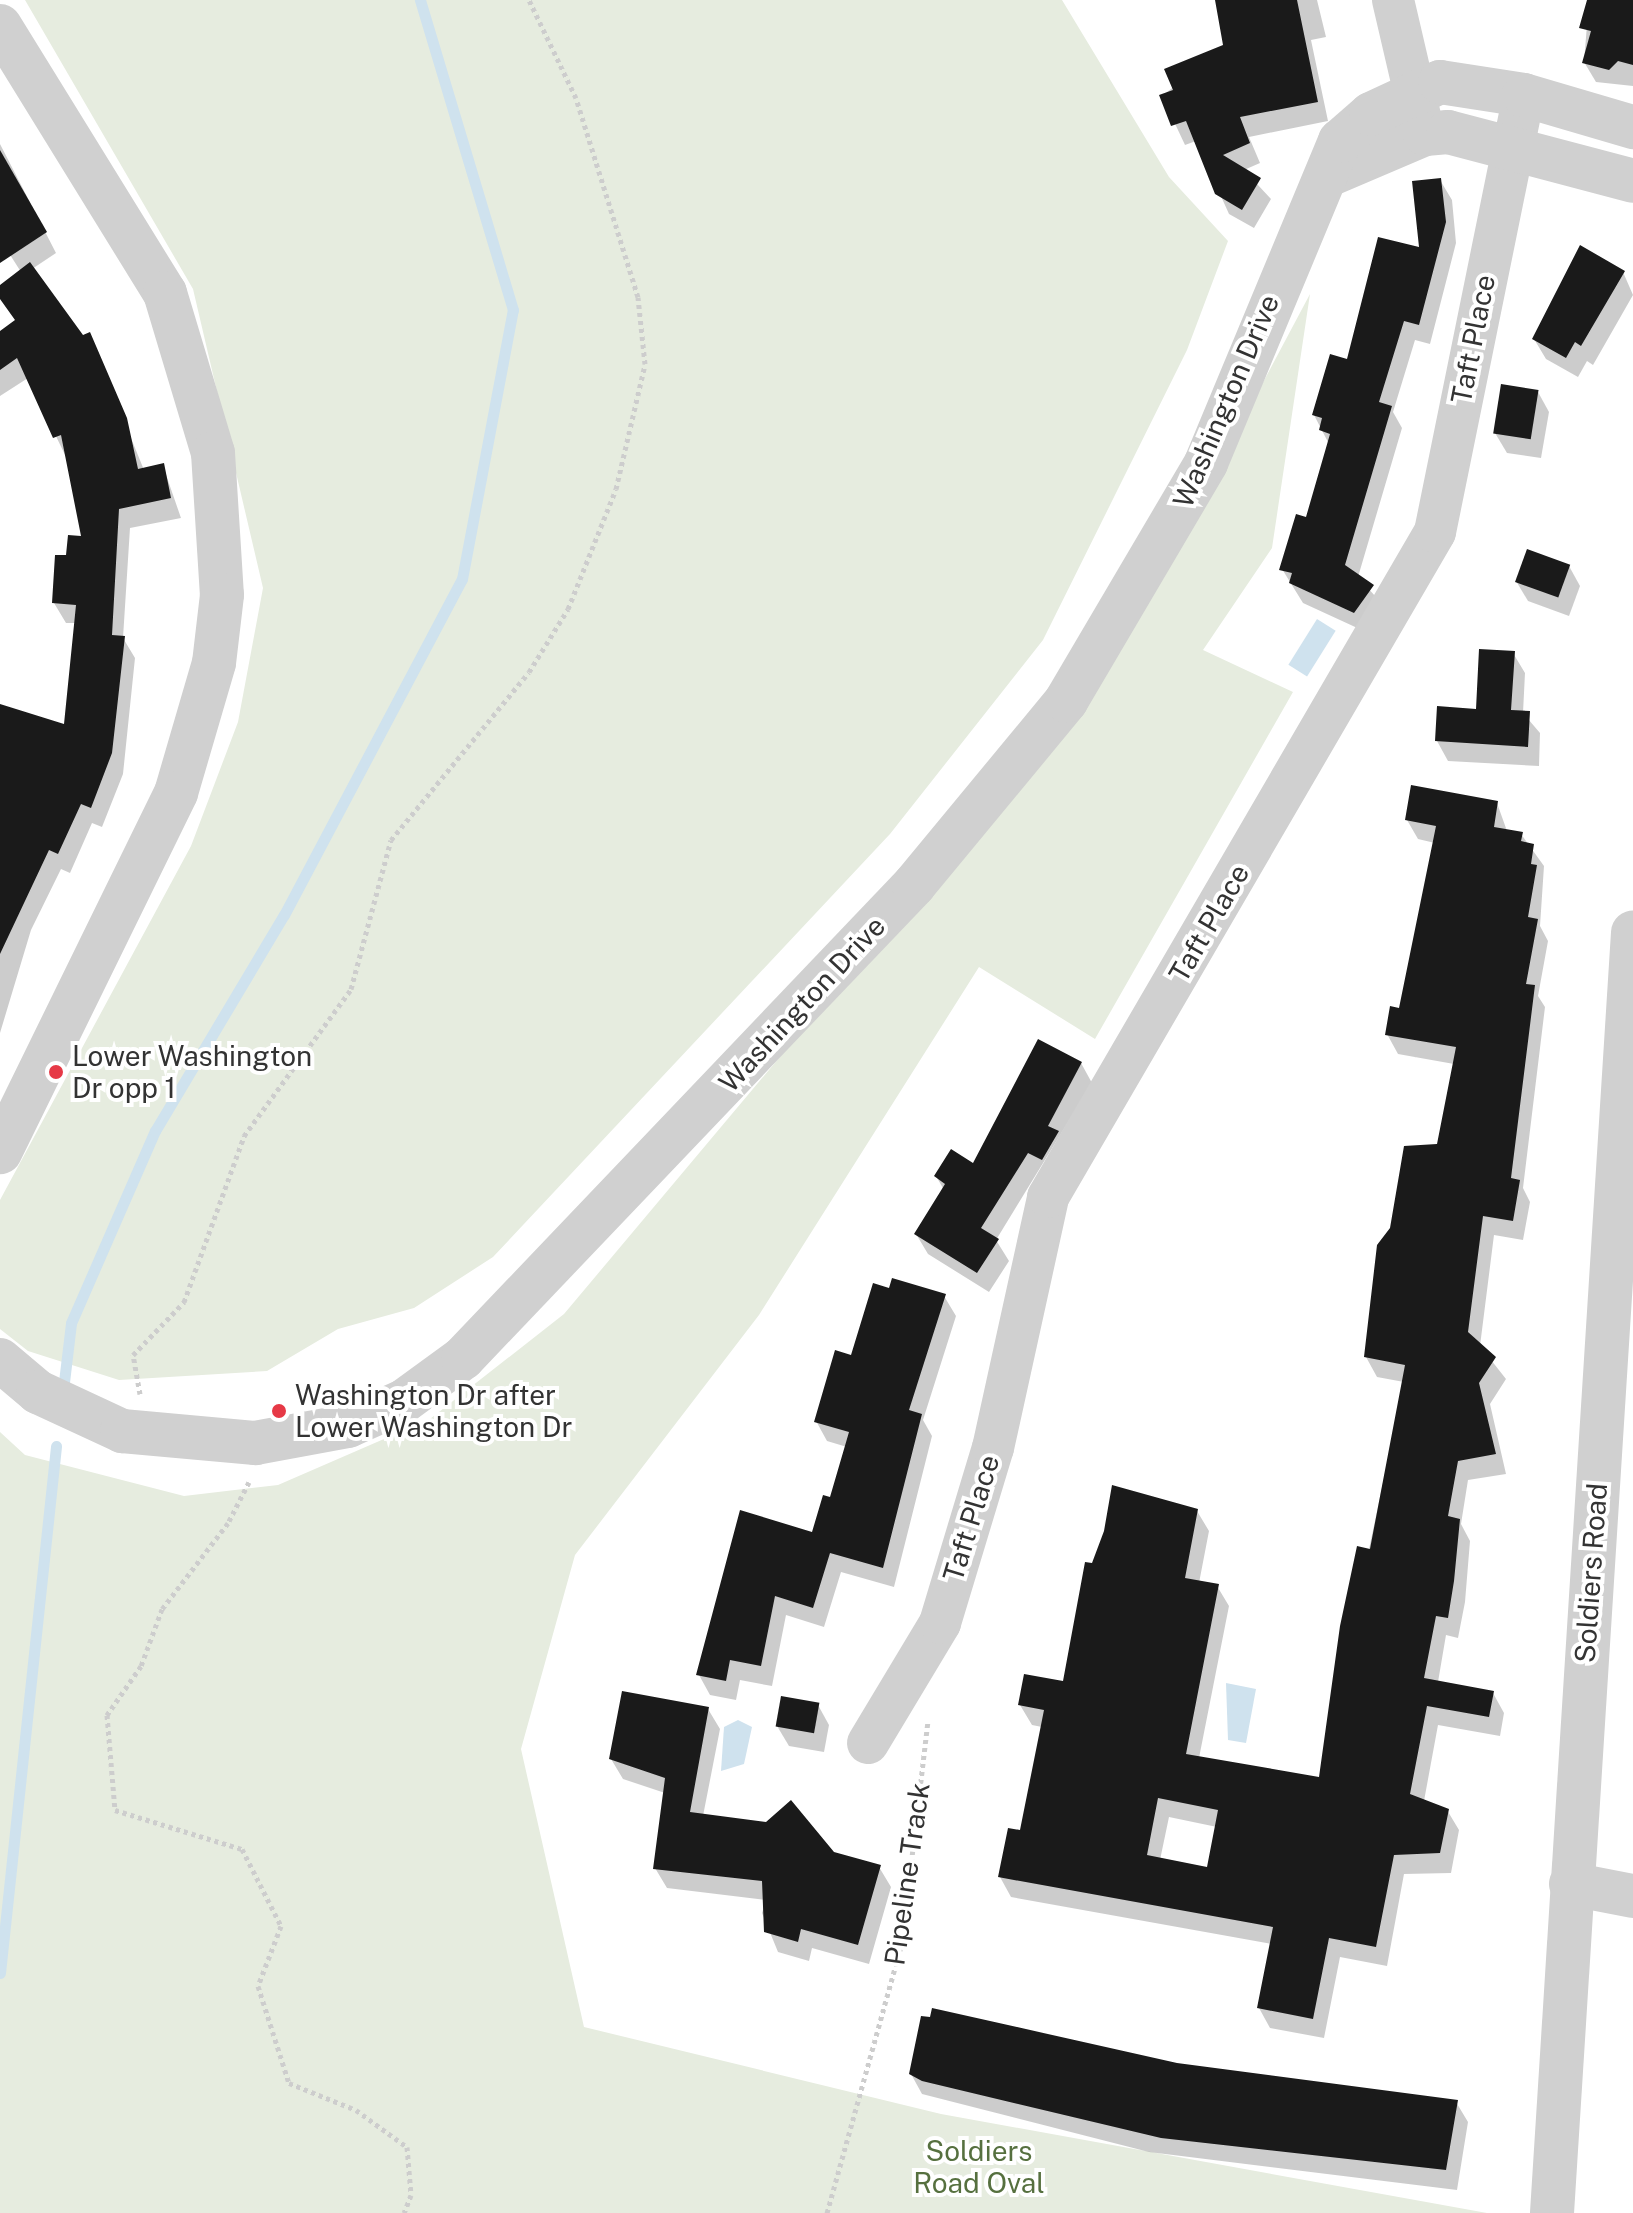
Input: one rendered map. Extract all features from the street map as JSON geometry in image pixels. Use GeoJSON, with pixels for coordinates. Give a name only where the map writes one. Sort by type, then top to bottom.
{"type":"FeatureCollection","features":[{"type":"Feature","properties":{"kind":"street"},"geometry":{"type":"LineString","coordinates":[[1393,0],[1425,134]]}},
{"type":"Feature","properties":{"kind":"street"},"geometry":{"type":"LineString","coordinates":[[0,26],[165,293],[213,453],[222,595],[214,663],[176,793],[0,1152]]}},
{"type":"Feature","properties":{"kind":"street","name":"Washington Drive"},"geometry":{"type":"LineString","coordinates":[[0,1360],[84,1417],[177,1441],[255,1443],[348,1426],[404,1401],[463,1358],[991,799],[1075,689],[1164,541],[1206,463],[1299,225],[1331,174],[1340,141],[1413,91],[1466,82],[1524,95],[1633,127]]}},
{"type":"Feature","properties":{"kind":"street","name":"Taft Place"},"geometry":{"type":"LineString","coordinates":[[868,1743],[940,1623],[993,1448],[1048,1197],[1435,532],[1510,147],[1524,95]]}},
{"type":"Feature","properties":{"kind":"street"},"geometry":{"type":"LineString","coordinates":[[1331,174],[1425,134],[1510,147],[1633,181]]}},
{"type":"Feature","properties":{"kind":"street","name":"Soldiers Road"},"geometry":{"type":"LineString","coordinates":[[1552,2213],[1633,933]]}},
{"type":"Feature","properties":{"kind":"street"},"geometry":{"type":"LineString","coordinates":[[1571,1884],[1633,1896]]}},
{"type":"Feature","properties":{"kind":"path"},"geometry":{"type":"LineString","coordinates":[[177,1441],[158,1408],[138,1392],[133,1355],[184,1302],[244,1136],[351,989],[391,840],[529,672],[568,609],[616,489],[645,364],[638,297],[576,98],[529,0]]}},
{"type":"Feature","properties":{"kind":"path"},"geometry":{"type":"LineString","coordinates":[[255,1443],[248,1489],[162,1609],[141,1666],[107,1715],[115,1810],[242,1849],[281,1926],[258,1986],[289,2083],[356,2110],[407,2147],[411,2195],[404,2213]]}},
{"type":"Feature","properties":{"kind":"path","name":"Pipeline Track"},"geometry":{"type":"LineString","coordinates":[[827,2213],[902,1942],[929,1714]]}},
{"type":"Feature","properties":{"kind":"green space"},"geometry":{"type":"Polygon","coordinates":[[[25,0],[1062,0],[1169,177],[1228,241],[1187,350],[1043,640],[890,834],[493,1257],[414,1308],[338,1329],[267,1371],[119,1380],[28,1351],[0,1329],[0,1200],[191,846],[238,722],[263,588],[193,289],[25,0]]]}},
{"type":"Feature","properties":{"kind":"green space","name":"Soldiers Road Oval"},"geometry":{"type":"Polygon","coordinates":[[[1310,294],[1272,548],[1203,650],[1293,692],[1095,1039],[979,967],[759,1315],[575,1555],[521,1749],[584,2027],[941,2114],[1487,2213],[0,2213],[0,1432],[25,1455],[184,1496],[278,1485],[430,1419],[564,1314],[1120,652],[1310,294]]]}},
{"type":"Feature","properties":{"kind":"water"},"geometry":{"type":"Polygon","coordinates":[[[1317,619],[1336,631],[1307,676],[1288,665],[1317,619]]]}},
{"type":"Feature","properties":{"kind":"water"},"geometry":{"type":"Polygon","coordinates":[[[1226,1683],[1256,1689],[1246,1743],[1228,1740],[1226,1683]]]}},
{"type":"Feature","properties":{"kind":"water"},"geometry":{"type":"Polygon","coordinates":[[[738,1720],[752,1727],[744,1764],[721,1771],[724,1727],[738,1720]]]}},
{"type":"Feature","properties":{"kind":"building"},"geometry":{"type":"Polygon","coordinates":[[[1215,0],[1297,0],[1318,102],[1240,117],[1250,143],[1223,155],[1261,178],[1242,210],[1215,194],[1186,121],[1171,126],[1159,95],[1173,90],[1164,69],[1223,45],[1215,0]]]}},
{"type":"Feature","properties":{"kind":"building"},"geometry":{"type":"Polygon","coordinates":[[[1587,0],[1633,0],[1633,65],[1618,61],[1609,70],[1582,63],[1591,31],[1579,28],[1587,0]]]}},
{"type":"Feature","properties":{"kind":"building"},"geometry":{"type":"Polygon","coordinates":[[[0,150],[47,232],[0,263],[0,150]]]}},
{"type":"Feature","properties":{"kind":"building"},"geometry":{"type":"Polygon","coordinates":[[[1441,178],[1446,222],[1419,325],[1404,321],[1379,402],[1392,406],[1345,565],[1374,585],[1354,613],[1289,583],[1292,573],[1279,570],[1296,514],[1306,517],[1330,434],[1319,430],[1322,418],[1312,415],[1330,354],[1347,359],[1378,237],[1419,247],[1412,181],[1441,178]]]}},
{"type":"Feature","properties":{"kind":"building"},"geometry":{"type":"Polygon","coordinates":[[[1580,245],[1625,271],[1581,346],[1575,342],[1566,358],[1532,339],[1580,245]]]}},
{"type":"Feature","properties":{"kind":"building"},"geometry":{"type":"Polygon","coordinates":[[[30,262],[83,335],[90,332],[127,418],[138,469],[164,463],[171,498],[119,509],[112,635],[125,636],[112,753],[91,808],[81,804],[58,854],[49,850],[0,954],[0,704],[64,724],[76,605],[52,603],[55,555],[66,555],[68,535],[81,536],[61,435],[53,438],[17,358],[0,370],[0,331],[15,320],[0,299],[0,285],[30,262]]]}},
{"type":"Feature","properties":{"kind":"building"},"geometry":{"type":"Polygon","coordinates":[[[1501,384],[1539,390],[1531,439],[1493,433],[1501,384]]]}},
{"type":"Feature","properties":{"kind":"building"},"geometry":{"type":"Polygon","coordinates":[[[1527,549],[1570,565],[1558,598],[1515,582],[1527,549]]]}},
{"type":"Feature","properties":{"kind":"building"},"geometry":{"type":"Polygon","coordinates":[[[1479,649],[1515,651],[1511,710],[1530,711],[1528,747],[1435,741],[1437,706],[1476,709],[1479,649]]]}},
{"type":"Feature","properties":{"kind":"building"},"geometry":{"type":"Polygon","coordinates":[[[1411,785],[1498,801],[1494,827],[1523,832],[1521,841],[1534,844],[1531,864],[1537,865],[1528,917],[1538,919],[1526,984],[1535,985],[1511,1178],[1520,1180],[1513,1221],[1483,1216],[1468,1332],[1496,1357],[1479,1383],[1496,1454],[1458,1461],[1448,1516],[1460,1519],[1454,1581],[1448,1618],[1436,1616],[1424,1678],[1494,1691],[1489,1717],[1427,1706],[1410,1794],[1449,1809],[1440,1853],[1394,1855],[1376,1947],[1329,1938],[1313,2019],[1257,2008],[1273,1927],[998,1877],[1008,1828],[1020,1830],[1044,1710],[1018,1705],[1024,1674],[1063,1681],[1085,1562],[1092,1563],[1104,1531],[1112,1485],[1198,1509],[1185,1578],[1219,1584],[1186,1754],[1319,1777],[1340,1626],[1357,1546],[1370,1549],[1405,1365],[1364,1357],[1377,1245],[1390,1228],[1404,1146],[1437,1144],[1456,1047],[1385,1035],[1390,1006],[1399,1008],[1436,826],[1405,820],[1411,785]],[[1158,1798],[1147,1855],[1207,1867],[1218,1810],[1158,1798]]]}},
{"type":"Feature","properties":{"kind":"building"},"geometry":{"type":"Polygon","coordinates":[[[1038,1039],[1082,1062],[1048,1126],[1059,1131],[1042,1160],[1028,1153],[981,1228],[999,1239],[977,1273],[914,1234],[945,1184],[934,1176],[951,1149],[973,1163],[1038,1039]]]}},
{"type":"Feature","properties":{"kind":"building"},"geometry":{"type":"Polygon","coordinates":[[[892,1278],[946,1294],[909,1410],[922,1414],[883,1568],[830,1553],[813,1608],[775,1596],[761,1666],[730,1660],[726,1681],[696,1675],[740,1510],[812,1532],[823,1495],[830,1497],[849,1432],[814,1422],[835,1350],[851,1355],[873,1283],[889,1288],[892,1278]]]}},
{"type":"Feature","properties":{"kind":"building"},"geometry":{"type":"Polygon","coordinates":[[[622,1691],[709,1707],[690,1812],[766,1822],[791,1800],[834,1852],[881,1865],[858,1945],[801,1929],[798,1942],[764,1932],[762,1881],[653,1869],[665,1778],[609,1759],[622,1691]]]}},
{"type":"Feature","properties":{"kind":"building"},"geometry":{"type":"Polygon","coordinates":[[[781,1696],[819,1703],[814,1733],[776,1727],[781,1696]]]}},
{"type":"Feature","properties":{"kind":"building"},"geometry":{"type":"Polygon","coordinates":[[[932,2008],[1177,2063],[1458,2100],[1446,2170],[1161,2138],[922,2081],[909,2074],[921,2016],[930,2017],[932,2008]]]}},
{"type":"Feature","properties":{"kind":"waterway"},"geometry":{"type":"LineString","coordinates":[[64,1382],[71,1323],[155,1131],[284,915],[462,579],[513,310],[420,0]]}},
{"type":"Feature","properties":{"kind":"waterway"},"geometry":{"type":"LineString","coordinates":[[0,1973],[56,1446]]}},
{"type":"Feature","properties":{"kind":"place","name":"Lower Washington Dr opp 1"},"geometry":{"type":"Point","coordinates":[56,1072]}},
{"type":"Feature","properties":{"kind":"place","name":"Washington Dr after Lower Washington Dr"},"geometry":{"type":"Point","coordinates":[279,1411]}}]}
